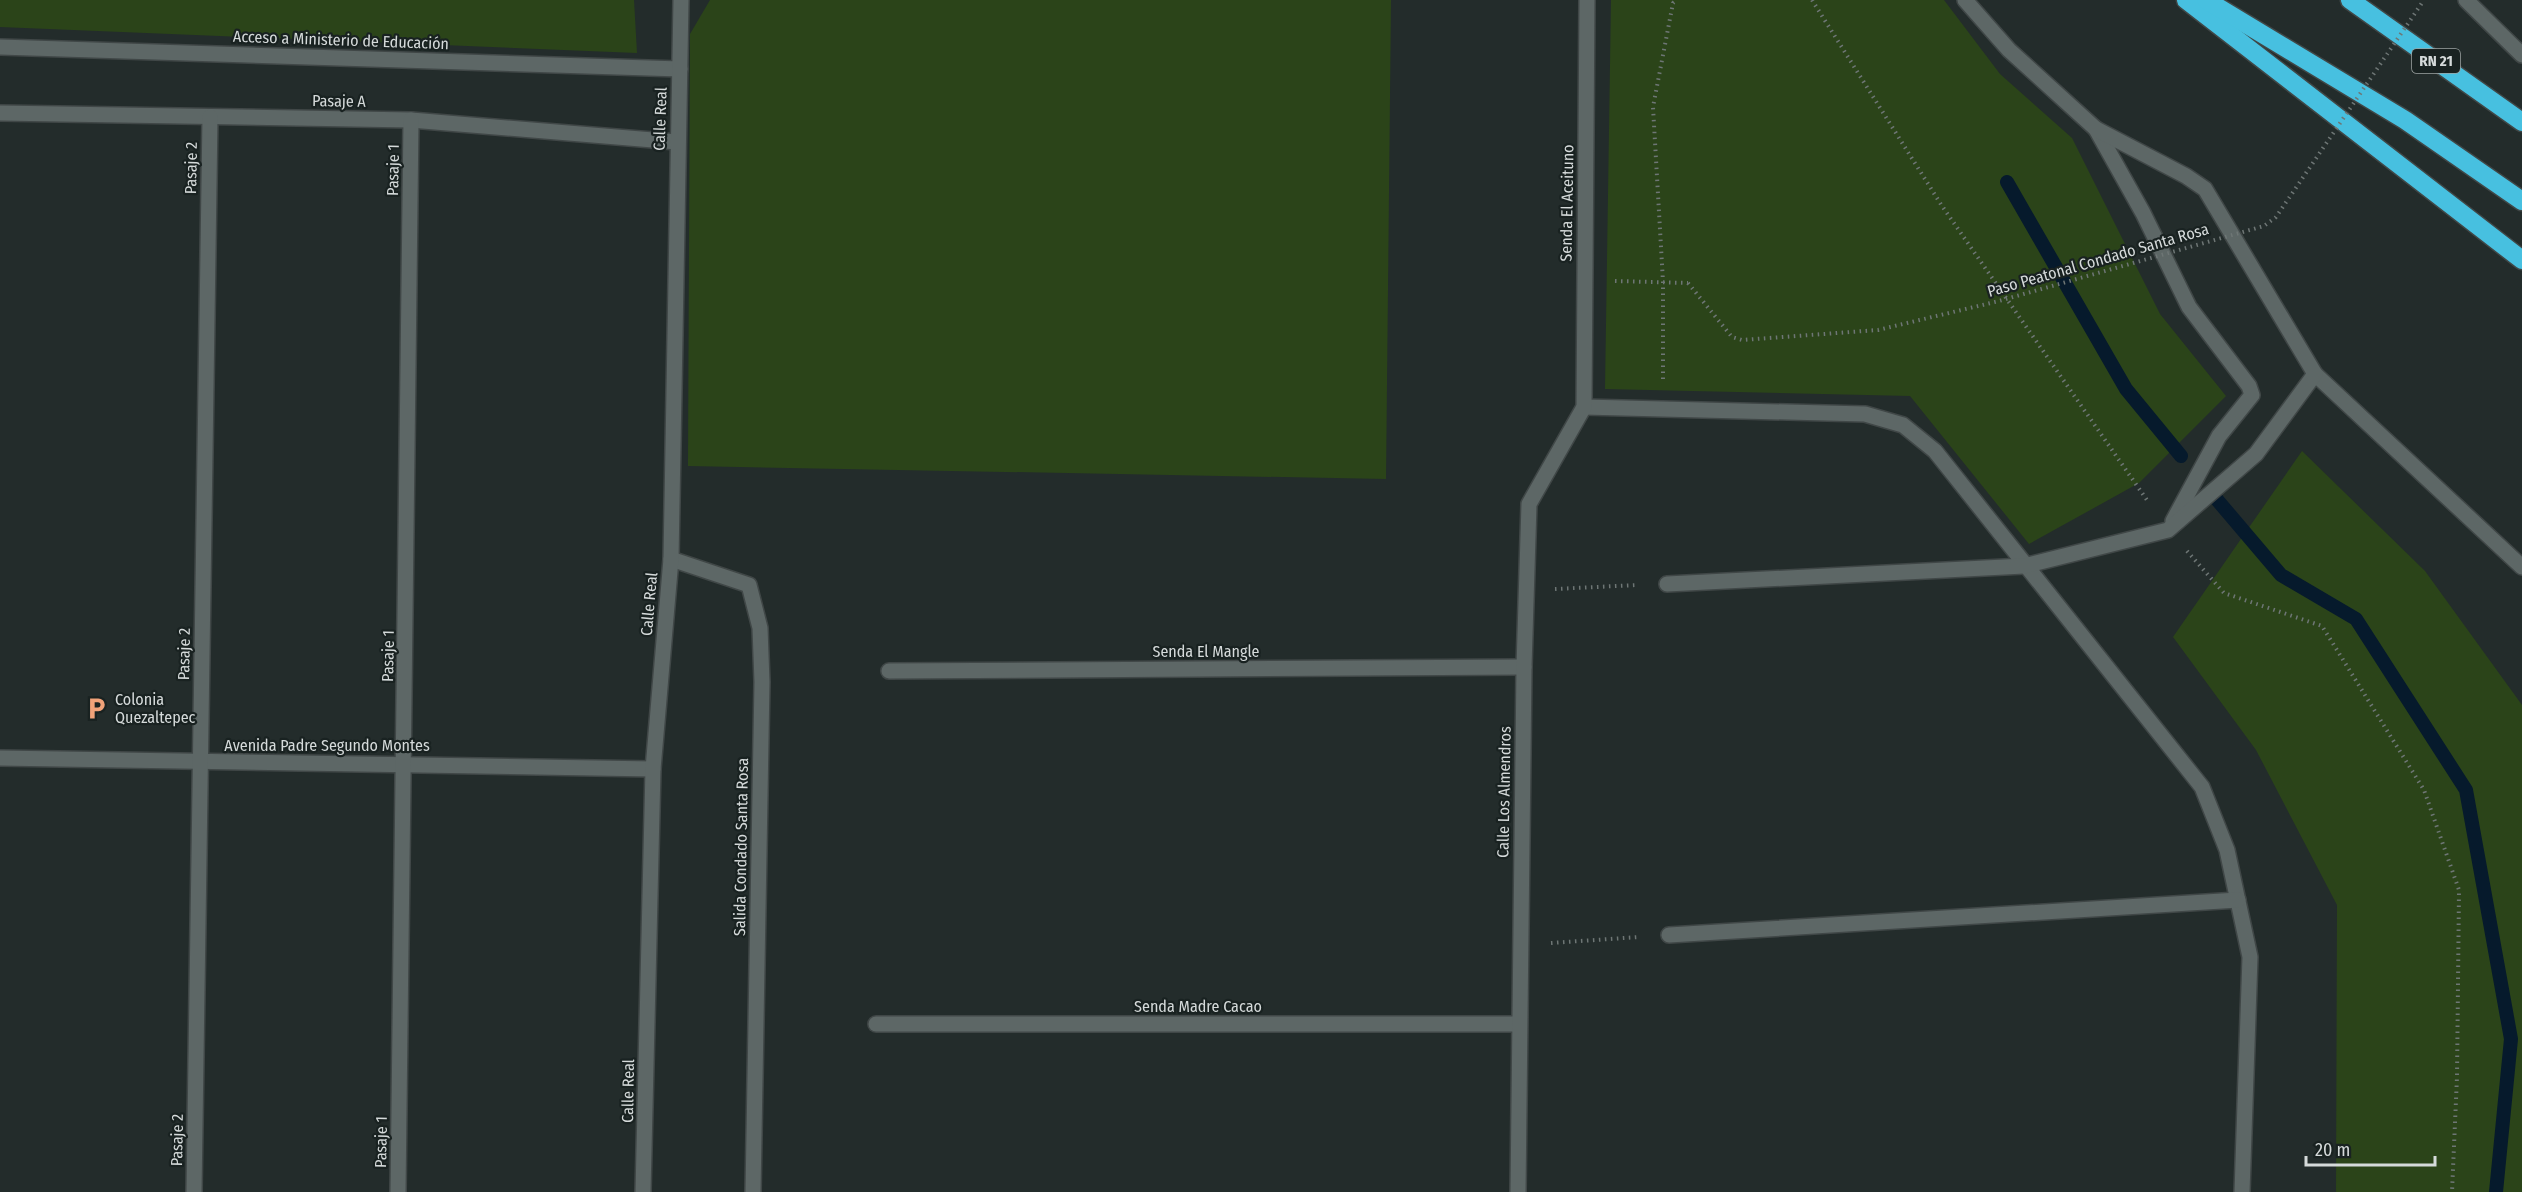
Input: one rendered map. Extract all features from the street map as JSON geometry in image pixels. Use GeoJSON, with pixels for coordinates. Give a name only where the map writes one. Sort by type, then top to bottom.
{"type":"FeatureCollection","features":[{"type":"Feature","properties":{"kind":"highway"},"geometry":{"type":"LineString","coordinates":[[2186,0],[2522,260]]}},
{"type":"Feature","properties":{"kind":"highway"},"geometry":{"type":"LineString","coordinates":[[2206,0],[2405,120],[2522,201]]}},
{"type":"Feature","properties":{"kind":"highway","name":"RN 21"},"geometry":{"type":"LineString","coordinates":[[2350,0],[2522,122]]}},
{"type":"Feature","properties":{"kind":"street","name":"Calle Real"},"geometry":{"type":"LineString","coordinates":[[643,1192],[653,769],[671,559],[681,0]]}},
{"type":"Feature","properties":{"kind":"street","name":"Calle Real"},"geometry":{"type":"LineString","coordinates":[[682,19],[690,0]]}},
{"type":"Feature","properties":{"kind":"street","name":"Senda El Aceituno"},"geometry":{"type":"LineString","coordinates":[[1584,407],[1587,0]]}},
{"type":"Feature","properties":{"kind":"street"},"geometry":{"type":"LineString","coordinates":[[1965,0],[2009,50],[2096,129],[2186,176],[2205,189],[2315,374],[2522,567]]}},
{"type":"Feature","properties":{"kind":"street"},"geometry":{"type":"LineString","coordinates":[[2466,0],[2522,54]]}},
{"type":"Feature","properties":{"kind":"street","name":"Acceso a Ministerio de Educación"},"geometry":{"type":"LineString","coordinates":[[0,47],[680,69]]}},
{"type":"Feature","properties":{"kind":"street","name":"Pasaje A"},"geometry":{"type":"LineString","coordinates":[[0,113],[411,120],[677,142]]}},
{"type":"Feature","properties":{"kind":"street","name":"Pasaje 2"},"geometry":{"type":"LineString","coordinates":[[194,1192],[210,117]]}},
{"type":"Feature","properties":{"kind":"street","name":"Pasaje 1"},"geometry":{"type":"LineString","coordinates":[[398,1192],[411,120]]}},
{"type":"Feature","properties":{"kind":"street"},"geometry":{"type":"LineString","coordinates":[[2096,129],[2143,213],[2189,307],[2249,386],[2252,395],[2219,436],[2168,530]]}},
{"type":"Feature","properties":{"kind":"street"},"geometry":{"type":"LineString","coordinates":[[1667,584],[2024,566],[2168,530],[2256,454],[2315,374]]}},
{"type":"Feature","properties":{"kind":"street"},"geometry":{"type":"LineString","coordinates":[[1584,407],[1865,414],[1904,425],[1935,451],[2024,566],[2202,787],[2227,850],[2250,957],[2242,1192]]}},
{"type":"Feature","properties":{"kind":"street","name":"Calle Los Almendros"},"geometry":{"type":"LineString","coordinates":[[1518,1192],[1524,667],[1530,504],[1584,407]]}},
{"type":"Feature","properties":{"kind":"street","name":"Salida Condado Santa Rosa"},"geometry":{"type":"LineString","coordinates":[[671,559],[749,585],[760,628],[762,682],[753,1192]]}},
{"type":"Feature","properties":{"kind":"street","name":"Senda El Mangle"},"geometry":{"type":"LineString","coordinates":[[889,671],[1524,667]]}},
{"type":"Feature","properties":{"kind":"street","name":"Avenida Padre Segundo Montes"},"geometry":{"type":"LineString","coordinates":[[0,758],[200,763],[404,763],[653,769]]}},
{"type":"Feature","properties":{"kind":"street"},"geometry":{"type":"LineString","coordinates":[[1669,935],[2238,900]]}},
{"type":"Feature","properties":{"kind":"street","name":"Senda Madre Cacao"},"geometry":{"type":"LineString","coordinates":[[876,1024],[1519,1024]]}},
{"type":"Feature","properties":{"kind":"path"},"geometry":{"type":"LineString","coordinates":[[1663,409],[1663,282],[1653,107],[1673,3],[1677,0]]}},
{"type":"Feature","properties":{"kind":"path"},"geometry":{"type":"LineString","coordinates":[[1812,0],[1942,207],[2168,530],[2224,593],[2322,626],[2424,790],[2459,890],[2457,1077],[2452,1192]]}},
{"type":"Feature","properties":{"kind":"path","name":"Paso Peatonal Condado Santa Rosa"},"geometry":{"type":"LineString","coordinates":[[1663,282],[1688,283],[1732,337],[1742,340],[1878,330],[1999,301],[2264,225],[2276,217],[2424,0]]}},
{"type":"Feature","properties":{"kind":"path"},"geometry":{"type":"LineString","coordinates":[[1584,279],[1663,282]]}},
{"type":"Feature","properties":{"kind":"path"},"geometry":{"type":"LineString","coordinates":[[1527,590],[1667,584]]}},
{"type":"Feature","properties":{"kind":"path"},"geometry":{"type":"LineString","coordinates":[[1520,945],[1669,935]]}},
{"type":"Feature","properties":{"kind":"green space"},"geometry":{"type":"Polygon","coordinates":[[[0,0],[634,0],[637,53],[0,27],[0,0]]]}},
{"type":"Feature","properties":{"kind":"green space"},"geometry":{"type":"Polygon","coordinates":[[[710,0],[1391,0],[1386,479],[688,466],[690,34],[710,0]]]}},
{"type":"Feature","properties":{"kind":"green space"},"geometry":{"type":"Polygon","coordinates":[[[1611,0],[1944,0],[2000,74],[2072,138],[2160,314],[2226,396],[2139,483],[2029,544],[1910,396],[1605,389],[1611,0]]]}},
{"type":"Feature","properties":{"kind":"green space"},"geometry":{"type":"Polygon","coordinates":[[[2302,451],[2425,571],[2522,705],[2522,1192],[2336,1192],[2337,905],[2256,750],[2173,637],[2302,451]]]}},
{"type":"Feature","properties":{"kind":"waterway"},"geometry":{"type":"LineString","coordinates":[[2007,182],[2126,389],[2181,456]]}},
{"type":"Feature","properties":{"kind":"waterway"},"geometry":{"type":"LineString","coordinates":[[2213,495],[2281,575],[2356,619],[2466,790],[2511,1039],[2496,1192]]}},
{"type":"Feature","properties":{"kind":"place","name":"Colonia Quezaltepec"},"geometry":{"type":"Point","coordinates":[97,708]}}]}
